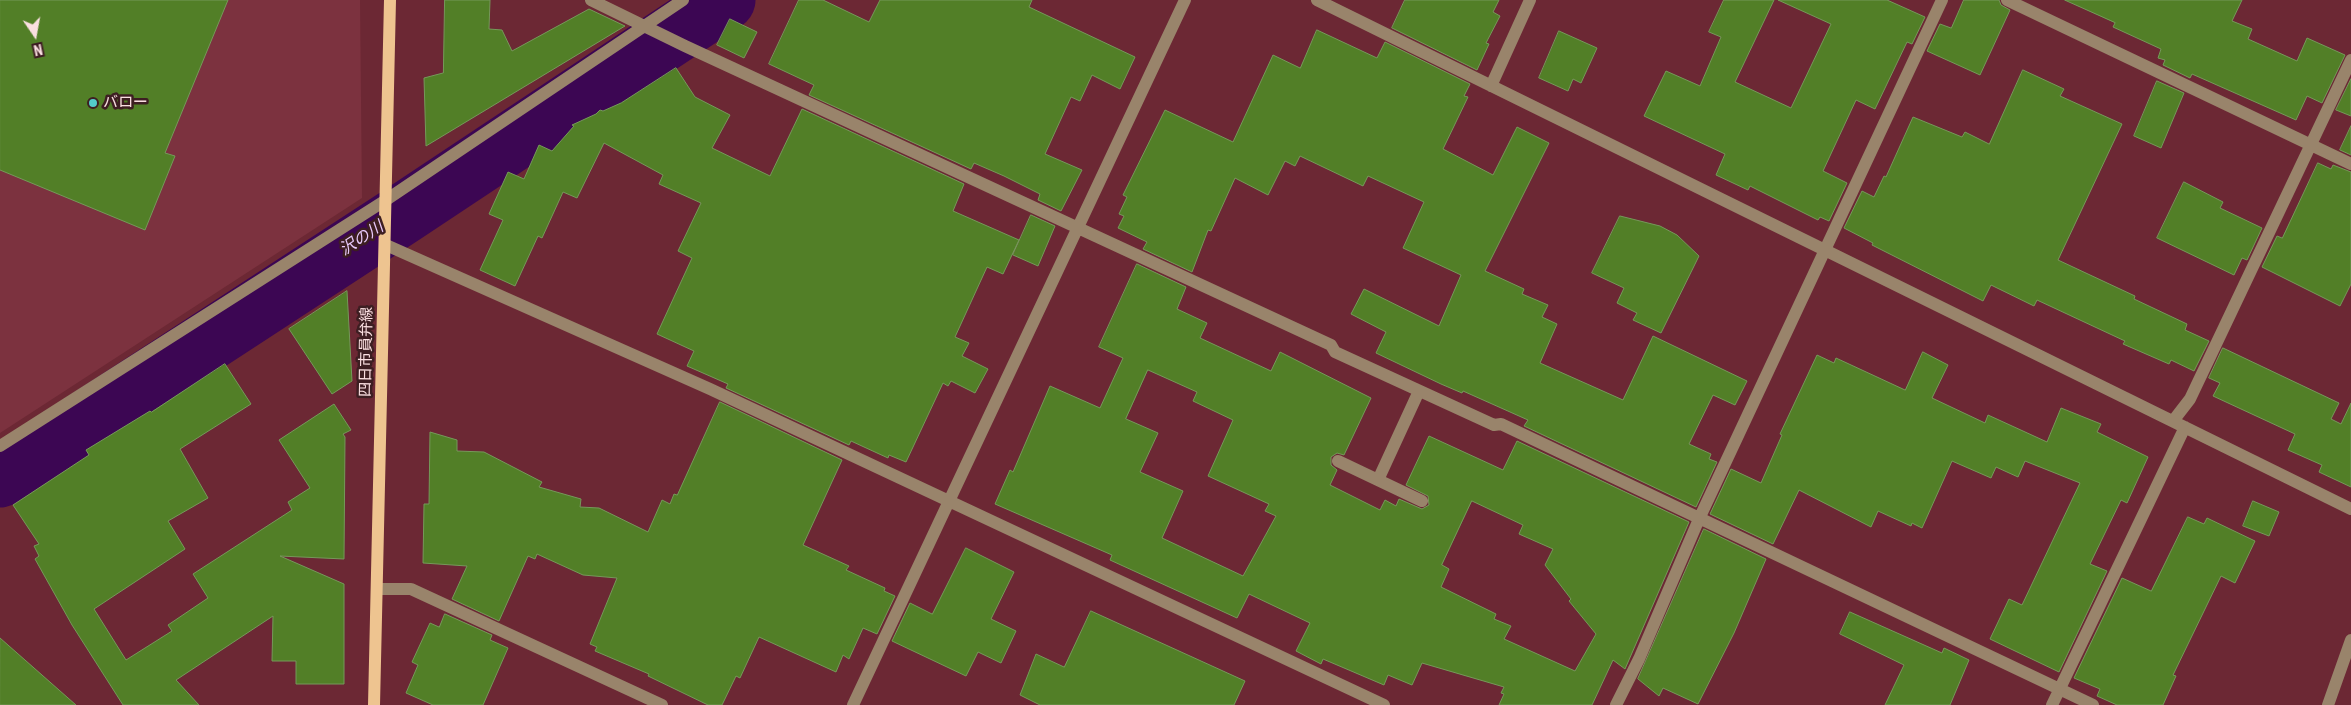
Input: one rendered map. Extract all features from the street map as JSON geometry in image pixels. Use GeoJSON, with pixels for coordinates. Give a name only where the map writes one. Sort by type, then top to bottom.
{"type":"FeatureCollection","features":[{"type":"Feature","properties":{"kind":"main road","name":"四日市員弁線"},"geometry":{"type":"LineString","coordinates":[[374,705],[386,245],[390,0]]}},
{"type":"Feature","properties":{"kind":"street"},"geometry":{"type":"LineString","coordinates":[[591,0],[685,46],[1331,345],[1335,352],[1494,426],[1501,424],[2093,705]]}},
{"type":"Feature","properties":{"kind":"street"},"geometry":{"type":"LineString","coordinates":[[0,446],[386,203],[648,28],[683,0]]}},
{"type":"Feature","properties":{"kind":"street"},"geometry":{"type":"LineString","coordinates":[[853,705],[1185,0]]}},
{"type":"Feature","properties":{"kind":"street"},"geometry":{"type":"LineString","coordinates":[[1317,0],[1824,252],[2351,509]]}},
{"type":"Feature","properties":{"kind":"street"},"geometry":{"type":"LineString","coordinates":[[1491,86],[1530,0]]}},
{"type":"Feature","properties":{"kind":"street"},"geometry":{"type":"LineString","coordinates":[[1616,705],[1639,659],[1700,519],[1942,0]]}},
{"type":"Feature","properties":{"kind":"street"},"geometry":{"type":"LineString","coordinates":[[2007,0],[2351,164]]}},
{"type":"Feature","properties":{"kind":"street"},"geometry":{"type":"LineString","coordinates":[[2173,421],[2190,399],[2351,60]]}},
{"type":"Feature","properties":{"kind":"street"},"geometry":{"type":"LineString","coordinates":[[386,245],[710,389],[1384,705]]}},
{"type":"Feature","properties":{"kind":"street"},"geometry":{"type":"LineString","coordinates":[[1378,480],[1419,391]]}},
{"type":"Feature","properties":{"kind":"street"},"geometry":{"type":"LineString","coordinates":[[2052,705],[2185,427]]}},
{"type":"Feature","properties":{"kind":"street"},"geometry":{"type":"LineString","coordinates":[[1338,462],[1422,501]]}},
{"type":"Feature","properties":{"kind":"street"},"geometry":{"type":"LineString","coordinates":[[377,589],[411,588],[662,705]]}},
{"type":"Feature","properties":{"kind":"street"},"geometry":{"type":"LineString","coordinates":[[2328,705],[2351,640]]}},
{"type":"Feature","properties":{"kind":"shaded area"},"geometry":{"type":"Polygon","coordinates":[[[0,0],[360,0],[362,198],[0,433],[0,0]]]}},
{"type":"Feature","properties":{"kind":"building","name":"バロー"},"geometry":{"type":"Polygon","coordinates":[[[0,0],[228,0],[165,153],[175,156],[145,230],[0,170],[0,0]]]}},
{"type":"Feature","properties":{"kind":"building"},"geometry":{"type":"Polygon","coordinates":[[[445,0],[490,0],[489,29],[502,30],[512,51],[589,9],[625,26],[426,146],[424,78],[443,73],[445,0]]]}},
{"type":"Feature","properties":{"kind":"building"},"geometry":{"type":"Polygon","coordinates":[[[799,0],[823,0],[869,22],[880,0],[1032,0],[1029,7],[1135,57],[1120,89],[1092,75],[1080,101],[1071,97],[1045,154],[1082,170],[1061,211],[1038,200],[1040,194],[1004,176],[974,163],[971,169],[809,95],[814,85],[769,64],[799,0]]]}},
{"type":"Feature","properties":{"kind":"building"},"geometry":{"type":"Polygon","coordinates":[[[1405,0],[1499,0],[1493,12],[1500,16],[1486,43],[1489,44],[1477,70],[1392,28],[1405,0]]]}},
{"type":"Feature","properties":{"kind":"building"},"geometry":{"type":"Polygon","coordinates":[[[1724,0],[1774,0],[1735,82],[1791,108],[1831,24],[1778,0],[1887,0],[1925,17],[1912,44],[1907,42],[1875,109],[1856,100],[1823,171],[1847,183],[1829,221],[1820,217],[1818,220],[1750,186],[1748,190],[1716,175],[1725,154],[1644,116],[1666,71],[1700,86],[1721,37],[1709,32],[1724,0]]]}},
{"type":"Feature","properties":{"kind":"building"},"geometry":{"type":"Polygon","coordinates":[[[1964,0],[1999,0],[2001,5],[2010,10],[1980,75],[1927,51],[1940,24],[1951,28],[1964,0]]]}},
{"type":"Feature","properties":{"kind":"building"},"geometry":{"type":"Polygon","coordinates":[[[2065,0],[2242,0],[2232,21],[2252,29],[2248,39],[2297,61],[2307,38],[2345,55],[2322,103],[2307,96],[2296,120],[2192,74],[2190,78],[2163,65],[2165,60],[2158,58],[2161,49],[2113,27],[2115,23],[2065,0]]]}},
{"type":"Feature","properties":{"kind":"building"},"geometry":{"type":"Polygon","coordinates":[[[730,19],[757,32],[744,58],[717,45],[730,19]]]}},
{"type":"Feature","properties":{"kind":"building"},"geometry":{"type":"Polygon","coordinates":[[[1317,30],[1377,58],[1385,42],[1470,84],[1464,96],[1468,97],[1443,149],[1493,175],[1517,127],[1549,143],[1485,271],[1524,289],[1522,294],[1548,305],[1542,317],[1557,324],[1540,363],[1623,400],[1653,336],[1747,381],[1735,405],[1713,395],[1689,444],[1711,454],[1709,459],[1717,462],[1696,507],[1524,426],[1528,420],[1463,391],[1462,393],[1441,384],[1376,353],[1386,332],[1351,314],[1364,289],[1439,326],[1461,275],[1403,248],[1424,202],[1368,176],[1363,186],[1300,156],[1295,166],[1285,161],[1268,195],[1235,178],[1211,231],[1208,230],[1192,272],[1143,249],[1147,242],[1118,228],[1124,216],[1119,214],[1127,197],[1123,195],[1165,110],[1233,142],[1273,55],[1300,68],[1317,30]]]}},
{"type":"Feature","properties":{"kind":"building"},"geometry":{"type":"Polygon","coordinates":[[[1559,31],[1597,48],[1581,83],[1573,79],[1568,91],[1539,78],[1559,31]]]}},
{"type":"Feature","properties":{"kind":"building"},"geometry":{"type":"Polygon","coordinates":[[[676,68],[695,97],[730,115],[712,148],[770,176],[802,109],[964,184],[953,211],[1019,240],[1003,274],[987,267],[955,337],[969,343],[962,356],[988,369],[975,393],[951,381],[948,386],[943,383],[906,462],[889,455],[888,458],[851,441],[849,445],[726,388],[728,384],[687,366],[694,351],[657,334],[692,258],[678,251],[701,203],[659,184],[663,175],[604,143],[577,198],[563,192],[542,238],[538,236],[515,286],[480,270],[503,220],[489,214],[508,172],[524,179],[539,145],[552,151],[574,126],[572,125],[596,114],[600,110],[603,111],[621,103],[676,68]]]}},
{"type":"Feature","properties":{"kind":"building"},"geometry":{"type":"Polygon","coordinates":[[[2023,70],[2064,89],[2060,96],[2122,124],[2058,260],[2135,296],[2134,299],[2187,324],[2185,330],[2209,341],[2194,371],[2171,360],[2169,364],[2123,344],[2125,341],[2037,300],[2034,306],[1991,285],[1983,301],[1872,245],[1873,243],[1844,228],[1862,191],[1874,197],[1884,176],[1886,177],[1913,117],[1962,137],[1965,132],[1989,144],[2023,70]]]}},
{"type":"Feature","properties":{"kind":"building"},"geometry":{"type":"Polygon","coordinates":[[[2351,79],[2351,116],[2336,110],[2351,79]]]}},
{"type":"Feature","properties":{"kind":"building"},"geometry":{"type":"Polygon","coordinates":[[[2157,81],[2184,93],[2161,148],[2134,136],[2157,81]]]}},
{"type":"Feature","properties":{"kind":"building"},"geometry":{"type":"Polygon","coordinates":[[[2351,126],[2351,155],[2340,150],[2351,126]]]}},
{"type":"Feature","properties":{"kind":"building"},"geometry":{"type":"Polygon","coordinates":[[[2318,163],[2331,169],[2333,165],[2351,172],[2351,284],[2340,306],[2262,267],[2277,236],[2282,238],[2318,163]]]}},
{"type":"Feature","properties":{"kind":"building"},"geometry":{"type":"Polygon","coordinates":[[[2184,182],[2223,202],[2220,208],[2262,228],[2247,260],[2242,258],[2234,275],[2157,238],[2184,182]]]}},
{"type":"Feature","properties":{"kind":"building"},"geometry":{"type":"Polygon","coordinates":[[[1031,215],[1055,226],[1038,266],[1013,255],[1031,215]]]}},
{"type":"Feature","properties":{"kind":"building"},"geometry":{"type":"Polygon","coordinates":[[[1620,216],[1660,226],[1677,235],[1699,256],[1661,333],[1633,320],[1637,313],[1617,303],[1624,288],[1592,273],[1620,216]]]}},
{"type":"Feature","properties":{"kind":"building"},"geometry":{"type":"Polygon","coordinates":[[[1137,264],[1186,287],[1177,309],[1207,323],[1200,338],[1271,371],[1280,352],[1371,398],[1344,455],[1337,453],[1331,457],[1331,465],[1337,470],[1330,485],[1380,510],[1385,500],[1396,506],[1399,499],[1422,509],[1429,505],[1428,496],[1406,485],[1429,436],[1503,470],[1517,441],[1689,522],[1625,669],[1613,660],[1592,705],[1499,705],[1504,694],[1501,693],[1504,687],[1422,663],[1412,685],[1388,675],[1384,685],[1323,659],[1321,664],[1296,651],[1310,623],[1249,594],[1237,618],[1110,560],[1112,555],[995,504],[1010,470],[1013,472],[1050,386],[1100,408],[1123,358],[1099,347],[1137,264]],[[1148,370],[1126,419],[1158,433],[1140,472],[1183,491],[1162,538],[1243,576],[1276,516],[1265,511],[1269,504],[1208,476],[1233,420],[1193,401],[1197,392],[1148,370]],[[1472,501],[1442,565],[1449,569],[1441,587],[1496,614],[1494,619],[1511,626],[1504,639],[1575,671],[1596,634],[1569,601],[1571,599],[1545,565],[1553,549],[1519,534],[1523,525],[1472,501]]]}},
{"type":"Feature","properties":{"kind":"building"},"geometry":{"type":"Polygon","coordinates":[[[347,291],[352,381],[332,394],[289,329],[347,291]]]}},
{"type":"Feature","properties":{"kind":"building"},"geometry":{"type":"Polygon","coordinates":[[[2223,348],[2339,403],[2331,419],[2341,424],[2351,403],[2351,487],[2319,472],[2322,465],[2288,450],[2295,434],[2213,396],[2220,383],[2209,378],[2223,348]]]}},
{"type":"Feature","properties":{"kind":"building"},"geometry":{"type":"Polygon","coordinates":[[[1923,352],[1948,365],[1932,398],[1985,423],[1988,415],[2047,442],[2061,408],[2101,424],[2097,432],[2148,457],[2127,503],[2121,500],[2090,564],[2107,571],[2059,672],[1990,639],[2009,599],[2022,605],[2080,483],[2025,461],[2018,477],[1996,467],[1991,478],[1952,461],[1922,528],[1912,523],[1911,526],[1878,511],[1871,527],[1799,490],[1773,544],[1710,514],[1731,469],[1761,483],[1782,435],[1780,434],[1817,355],[1834,363],[1836,358],[1905,390],[1923,352]]]}},
{"type":"Feature","properties":{"kind":"building"},"geometry":{"type":"Polygon","coordinates":[[[225,364],[251,404],[180,449],[208,498],[168,521],[185,549],[94,609],[126,660],[172,631],[168,625],[208,598],[193,574],[292,510],[288,502],[310,488],[279,440],[334,404],[351,430],[343,434],[345,437],[344,559],[280,556],[344,584],[344,684],[296,684],[296,661],[272,661],[273,616],[176,680],[199,705],[123,705],[72,625],[35,559],[39,556],[34,546],[39,544],[13,505],[89,455],[86,450],[151,412],[225,364]]]}},
{"type":"Feature","properties":{"kind":"building"},"geometry":{"type":"Polygon","coordinates":[[[720,402],[842,460],[803,545],[849,566],[846,570],[885,588],[884,591],[895,596],[877,634],[863,628],[849,659],[843,655],[836,672],[759,637],[740,678],[736,676],[722,705],[708,705],[648,676],[649,674],[595,651],[597,647],[590,644],[617,578],[583,575],[537,554],[535,559],[528,556],[499,621],[452,599],[467,566],[423,563],[424,504],[429,504],[430,432],[457,440],[457,451],[484,452],[542,482],[539,487],[581,499],[580,507],[599,508],[648,532],[662,500],[670,504],[674,494],[677,495],[720,402]]]}},
{"type":"Feature","properties":{"kind":"building"},"geometry":{"type":"Polygon","coordinates":[[[2253,501],[2279,512],[2269,536],[2243,526],[2253,501]]]}},
{"type":"Feature","properties":{"kind":"building"},"geometry":{"type":"Polygon","coordinates":[[[2188,517],[2204,524],[2207,518],[2255,541],[2235,583],[2221,576],[2173,675],[2176,676],[2163,705],[2117,705],[2097,696],[2100,689],[2074,678],[2122,578],[2151,591],[2188,517]]]}},
{"type":"Feature","properties":{"kind":"building"},"geometry":{"type":"Polygon","coordinates":[[[1704,529],[1766,559],[1734,633],[1698,704],[1663,688],[1659,696],[1638,679],[1704,529]]]}},
{"type":"Feature","properties":{"kind":"building"},"geometry":{"type":"Polygon","coordinates":[[[966,548],[1014,572],[991,619],[1016,631],[1001,663],[978,652],[966,676],[892,641],[910,603],[932,614],[966,548]]]}},
{"type":"Feature","properties":{"kind":"building"},"geometry":{"type":"Polygon","coordinates":[[[1091,611],[1245,681],[1234,705],[1040,705],[1020,695],[1036,654],[1064,667],[1091,611]]]}},
{"type":"Feature","properties":{"kind":"building"},"geometry":{"type":"Polygon","coordinates":[[[1850,612],[1942,653],[1944,648],[1969,660],[1950,705],[1885,705],[1904,665],[1840,634],[1850,612]]]}},
{"type":"Feature","properties":{"kind":"building"},"geometry":{"type":"Polygon","coordinates":[[[445,614],[492,635],[490,640],[508,648],[483,705],[433,705],[406,693],[418,665],[412,662],[430,623],[439,627],[445,614]]]}},
{"type":"Feature","properties":{"kind":"building"},"geometry":{"type":"Polygon","coordinates":[[[0,638],[76,705],[0,705],[0,638]]]}},
{"type":"Feature","properties":{"kind":"waterway","name":"沢の川"},"geometry":{"type":"LineString","coordinates":[[0,477],[403,214],[725,0]]}},
{"type":"Feature","properties":{"kind":"place","name":"バロー"},"geometry":{"type":"Point","coordinates":[93,103]}}]}
